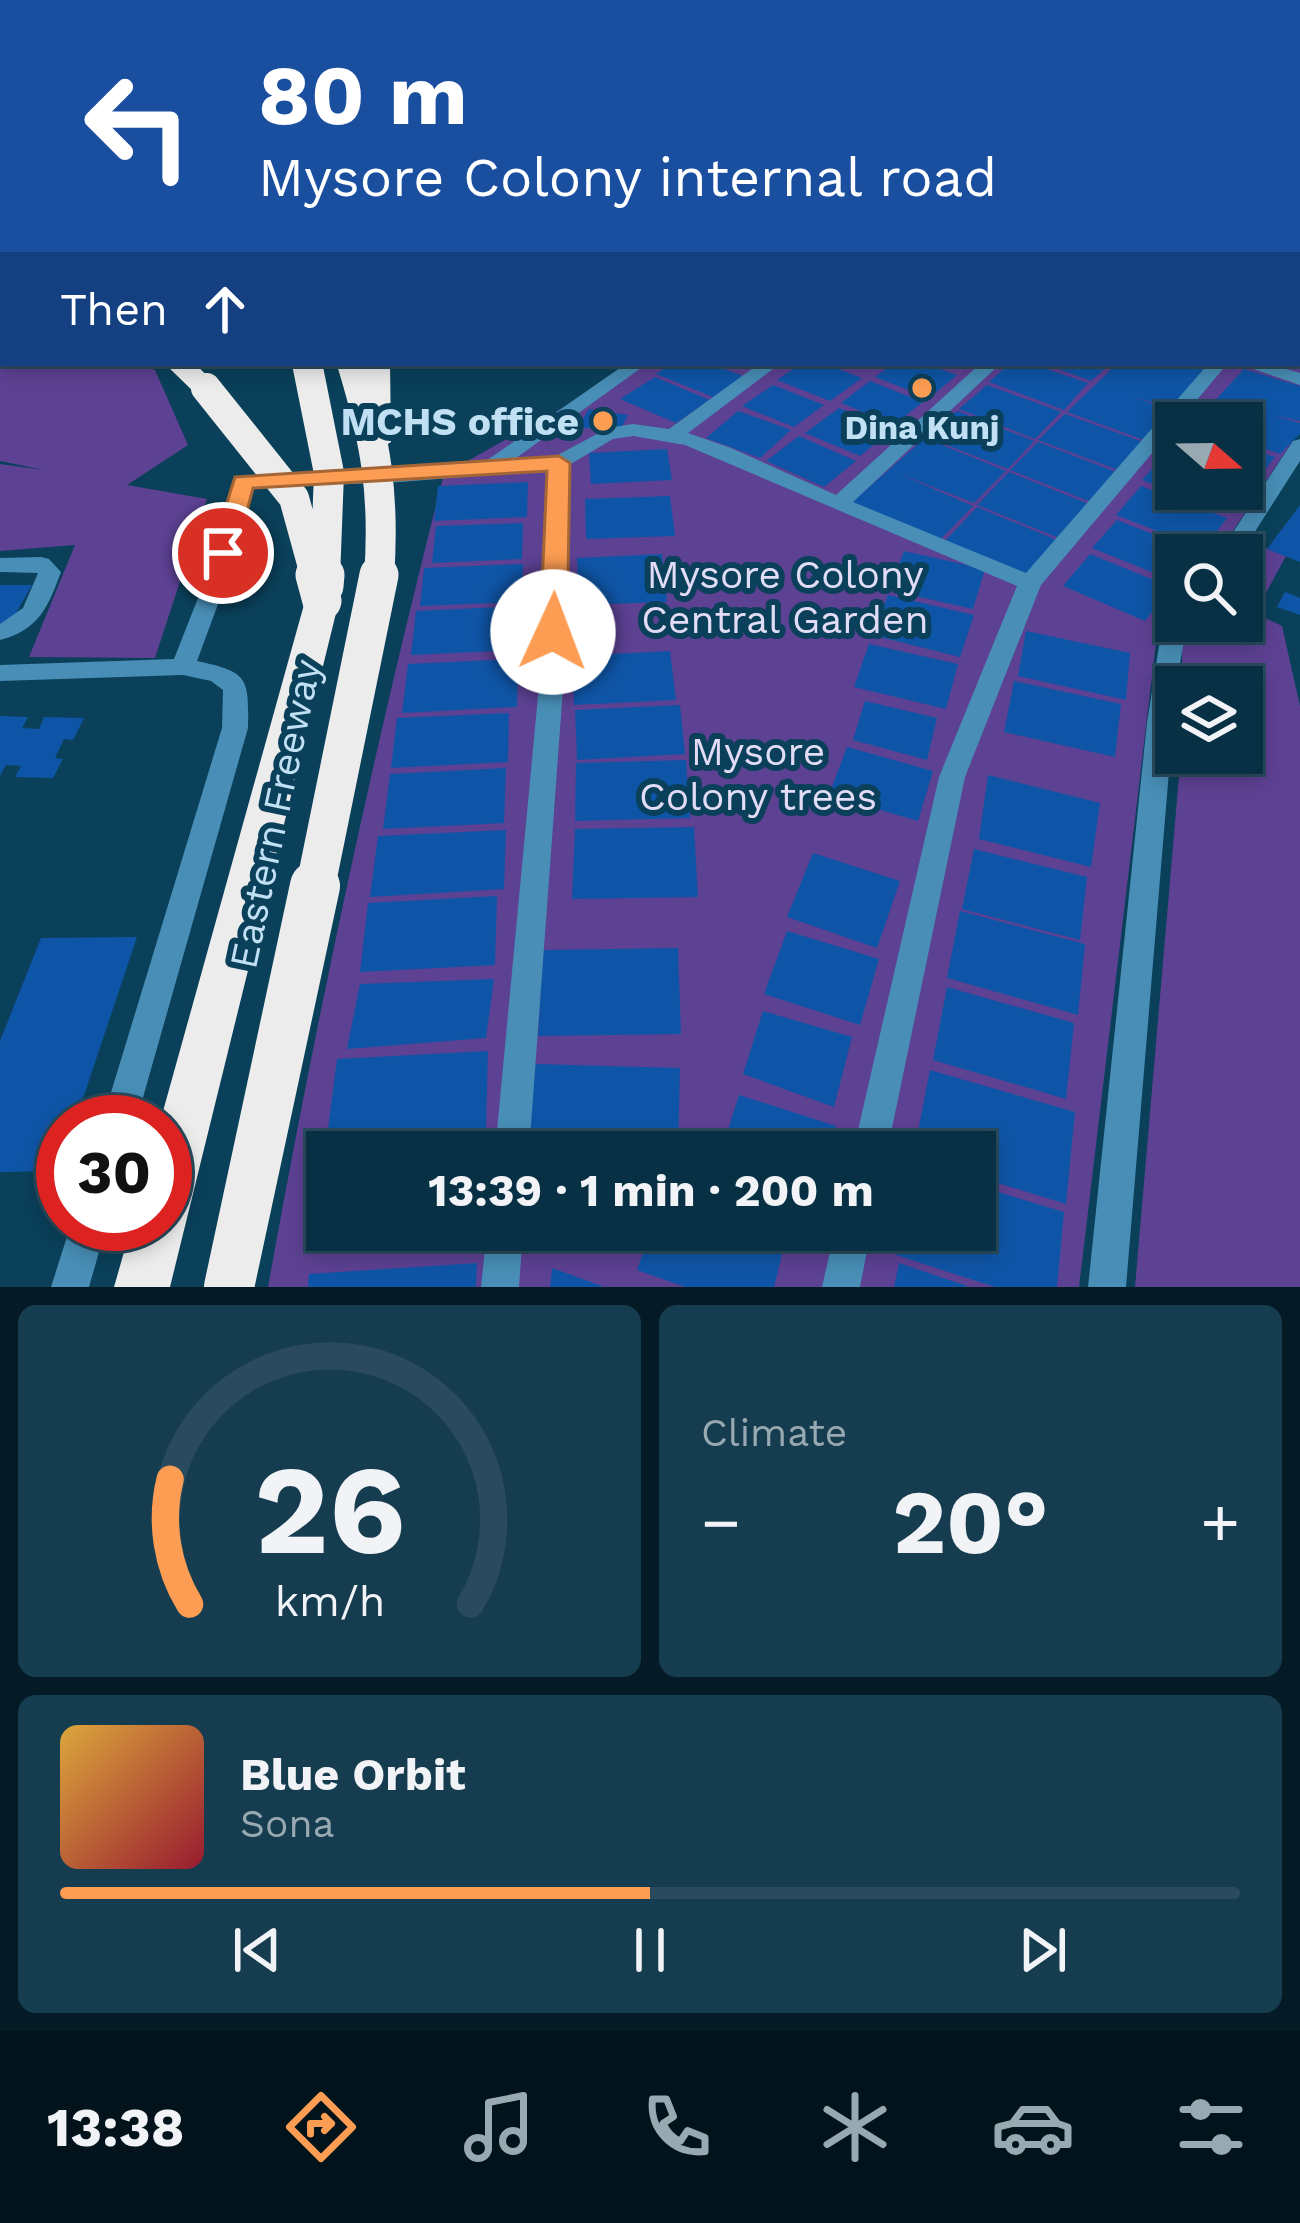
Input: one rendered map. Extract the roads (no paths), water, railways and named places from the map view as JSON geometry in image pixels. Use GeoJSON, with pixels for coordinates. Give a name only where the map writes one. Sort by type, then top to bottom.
{"type":"FeatureCollection","features":[{"type":"Feature","properties":{"kind":"highway"},"geometry":{"type":"LineString","coordinates":[[181,366],[206,388],[293,498],[322,602]]}},
{"type":"Feature","properties":{"kind":"highway","name":"Eastern Freeway"},"geometry":{"type":"LineString","coordinates":[[192,1098],[322,602],[334,518],[329,448],[309,366]]}},
{"type":"Feature","properties":{"kind":"highway","name":"Eastern Freeway"},"geometry":{"type":"LineString","coordinates":[[230,1287],[376,599],[384,513],[376,442],[353,366]]}},
{"type":"Feature","properties":{"kind":"highway"},"geometry":{"type":"LineString","coordinates":[[376,366],[376,442]]}},
{"type":"Feature","properties":{"kind":"highway"},"geometry":{"type":"LineString","coordinates":[[142,1287],[152,1251]]}},
{"type":"Feature","properties":{"kind":"street"},"geometry":{"type":"LineString","coordinates":[[489,467],[635,366]]}},
{"type":"Feature","properties":{"kind":"street"},"geometry":{"type":"LineString","coordinates":[[676,433],[768,366]]}},
{"type":"Feature","properties":{"kind":"street"},"geometry":{"type":"LineString","coordinates":[[839,504],[989,366]]}},
{"type":"Feature","properties":{"kind":"street"},"geometry":{"type":"LineString","coordinates":[[875,1131],[952,777],[1030,584],[1216,366]]}},
{"type":"Feature","properties":{"kind":"street"},"geometry":{"type":"LineString","coordinates":[[1255,366],[1300,380]]}},
{"type":"Feature","properties":{"kind":"street"},"geometry":{"type":"LineString","coordinates":[[183,668],[244,482],[559,463],[607,434],[644,428],[676,433],[1030,584]]}},
{"type":"Feature","properties":{"kind":"street"},"geometry":{"type":"LineString","coordinates":[[1242,534],[1300,445]]}},
{"type":"Feature","properties":{"kind":"street"},"geometry":{"type":"LineString","coordinates":[[514,1131],[552,675],[559,463]]}},
{"type":"Feature","properties":{"kind":"street"},"geometry":{"type":"LineString","coordinates":[[0,565],[41,564],[50,572],[31,619],[20,628],[0,632]]}},
{"type":"Feature","properties":{"kind":"street"},"geometry":{"type":"LineString","coordinates":[[1107,1287],[1160,723],[1173,642]]}},
{"type":"Feature","properties":{"kind":"street"},"geometry":{"type":"LineString","coordinates":[[0,673],[183,668],[218,674],[236,688],[235,728],[127,1095]]}},
{"type":"Feature","properties":{"kind":"street"},"geometry":{"type":"LineString","coordinates":[[70,1287],[81,1251]]}},
{"type":"Feature","properties":{"kind":"street"},"geometry":{"type":"LineString","coordinates":[[500,1287],[503,1251]]}},
{"type":"Feature","properties":{"kind":"street"},"geometry":{"type":"LineString","coordinates":[[841,1287],[849,1251]]}},
{"type":"Feature","properties":{"kind":"place","name":"Dina Kunj"},"geometry":{"type":"Point","coordinates":[922,388]}},
{"type":"Feature","properties":{"kind":"place","name":"MCHS office"},"geometry":{"type":"Point","coordinates":[603,421]}},
{"type":"Feature","properties":{"kind":"park label","name":"Mysore Colony Central Garden"},"geometry":{"type":"Point","coordinates":[785,596]}},
{"type":"Feature","properties":{"kind":"park label","name":"Mysore Colony trees"},"geometry":{"type":"Point","coordinates":[758,774]}}]}
